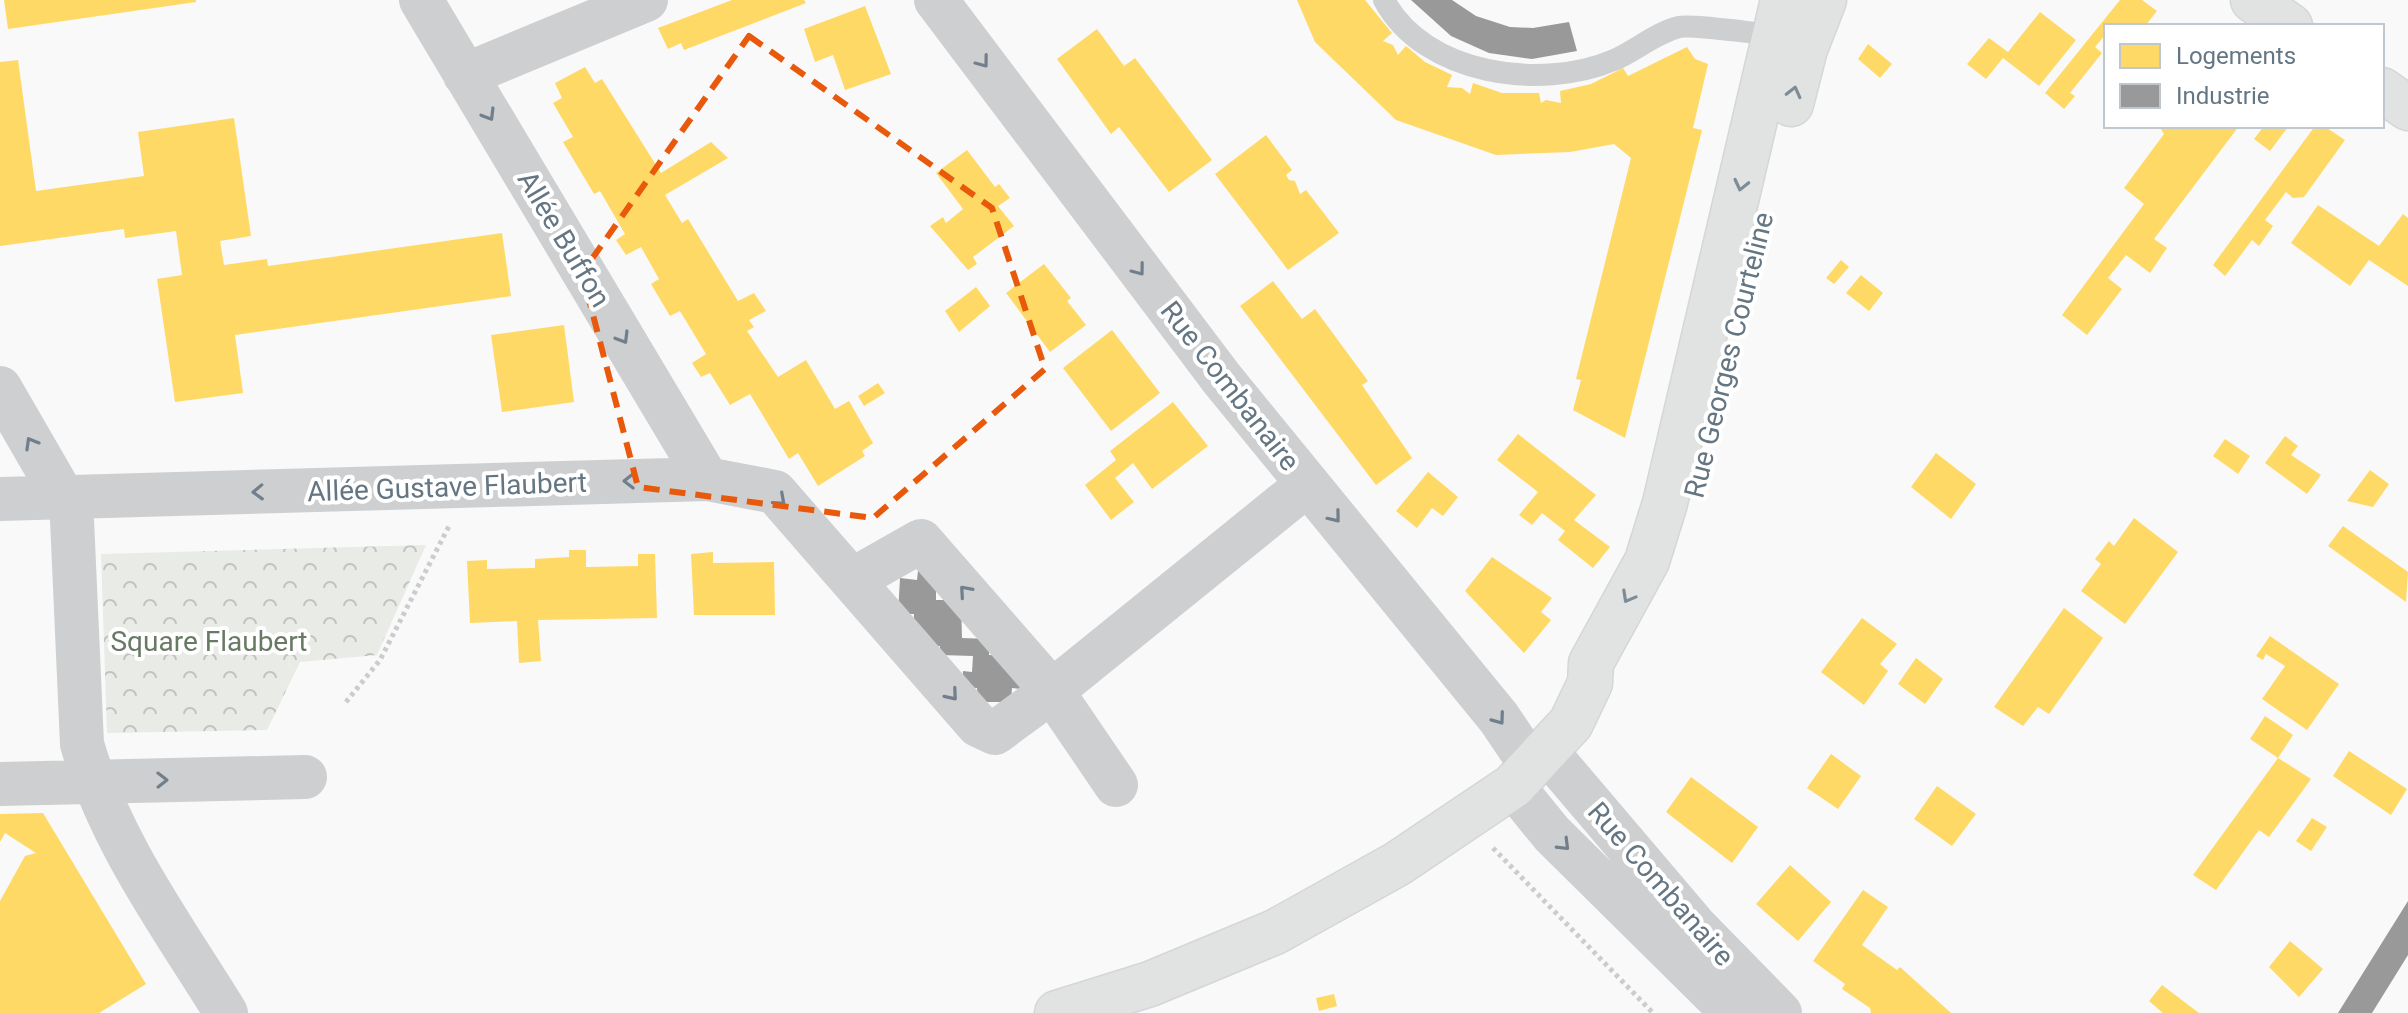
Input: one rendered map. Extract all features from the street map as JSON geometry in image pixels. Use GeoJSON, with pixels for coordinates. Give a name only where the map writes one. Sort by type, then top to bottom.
{"type":"FeatureCollection","features":[{"type":"Feature","properties":{"kind":"street","name":"Allée Buffon"},"geometry":{"type":"LineString","coordinates":[[421,0],[707,479]]}},
{"type":"Feature","properties":{"kind":"street"},"geometry":{"type":"LineString","coordinates":[[465,75],[646,0]]}},
{"type":"Feature","properties":{"kind":"street","name":"Rue Combanaire"},"geometry":{"type":"LineString","coordinates":[[936,0],[1222,379],[1499,718],[1531,768],[1780,1013]]}},
{"type":"Feature","properties":{"kind":"street","name":"Rue Georges Courteline"},"geometry":{"type":"LineString","coordinates":[[1590,683],[1628,659],[1667,588],[1684,534],[1801,62],[1824,0]]}},
{"type":"Feature","properties":{"kind":"street"},"geometry":{"type":"LineString","coordinates":[[2253,0],[2287,24]]}},
{"type":"Feature","properties":{"kind":"street","name":"Rue Georges Courteline"},"geometry":{"type":"LineString","coordinates":[[1057,1013],[1150,984],[1275,932],[1410,856],[1531,768],[1571,723],[1590,683],[1591,663],[1647,561],[1665,503],[1780,17]]}},
{"type":"Feature","properties":{"kind":"street"},"geometry":{"type":"LineString","coordinates":[[2384,91],[2408,108]]}},
{"type":"Feature","properties":{"kind":"street"},"geometry":{"type":"LineString","coordinates":[[0,388],[67,497],[82,744],[92,782],[112,826],[226,1013]]}},
{"type":"Feature","properties":{"kind":"street","name":"Allée Gustave Flaubert"},"geometry":{"type":"LineString","coordinates":[[4,505],[67,497],[707,479],[775,492],[854,579],[978,725],[995,733],[1052,691]]}},
{"type":"Feature","properties":{"kind":"street"},"geometry":{"type":"LineString","coordinates":[[1052,691],[1308,484]]}},
{"type":"Feature","properties":{"kind":"street"},"geometry":{"type":"LineString","coordinates":[[854,579],[921,541],[1052,691],[1116,785]]}},
{"type":"Feature","properties":{"kind":"street","name":"Rue Combanaire"},"geometry":{"type":"LineString","coordinates":[[1531,768],[1552,834],[1733,1013]]}},
{"type":"Feature","properties":{"kind":"street"},"geometry":{"type":"LineString","coordinates":[[0,784],[305,777]]}},
{"type":"Feature","properties":{"kind":"lane"},"geometry":{"type":"LineString","coordinates":[[1384,0],[1411,35],[1474,67],[1506,76],[1568,74],[1614,60],[1651,38],[1683,26],[1780,17]]}},
{"type":"Feature","properties":{"kind":"path"},"geometry":{"type":"LineString","coordinates":[[346,702],[380,660],[469,485]]}},
{"type":"Feature","properties":{"kind":"path"},"geometry":{"type":"LineString","coordinates":[[1485,838],[1653,1013]]}},
{"type":"Feature","properties":{"kind":"highlighted area"},"geometry":{"type":"Polygon","coordinates":[[[749,36],[992,208],[1045,369],[873,518],[638,487],[582,273],[749,36]]]}},
{"type":"Feature","properties":{"kind":"green space","name":"Square Flaubert"},"geometry":{"type":"Polygon","coordinates":[[[426,545],[377,655],[300,662],[267,730],[107,733],[101,554],[426,545]]]}},
{"type":"Feature","properties":{"kind":"building: Logements"},"geometry":{"type":"Polygon","coordinates":[[[4,0],[196,0],[196,2],[8,29],[4,0]]]}},
{"type":"Feature","properties":{"kind":"building: Logements"},"geometry":{"type":"Polygon","coordinates":[[[732,0],[804,0],[806,3],[684,50],[681,43],[668,49],[658,28],[732,0]]]}},
{"type":"Feature","properties":{"kind":"building: Logements"},"geometry":{"type":"Polygon","coordinates":[[[1297,0],[1365,0],[1392,33],[1383,41],[1393,45],[1398,55],[1406,46],[1425,62],[1452,75],[1447,87],[1462,88],[1470,94],[1473,83],[1502,93],[1539,93],[1541,103],[1546,100],[1561,103],[1560,91],[1591,84],[1623,68],[1628,76],[1687,47],[1695,59],[1708,64],[1693,128],[1702,130],[1625,438],[1573,410],[1581,380],[1576,379],[1631,158],[1614,144],[1570,152],[1496,155],[1396,120],[1315,42],[1297,0]]]}},
{"type":"Feature","properties":{"kind":"building: Logements"},"geometry":{"type":"Polygon","coordinates":[[[2120,0],[2142,0],[2157,11],[2147,24],[2104,24],[2104,36],[2095,47],[2102,53],[2070,93],[2075,96],[2064,109],[2045,93],[2120,0]]]}},
{"type":"Feature","properties":{"kind":"building: Logements"},"geometry":{"type":"Polygon","coordinates":[[[865,6],[891,74],[845,90],[833,55],[815,62],[804,29],[865,6]]]}},
{"type":"Feature","properties":{"kind":"building: Logements"},"geometry":{"type":"Polygon","coordinates":[[[2040,12],[2076,40],[2039,86],[2003,58],[1986,79],[1967,64],[1989,38],[2008,52],[2040,12]]]}},
{"type":"Feature","properties":{"kind":"building: Logements"},"geometry":{"type":"Polygon","coordinates":[[[1097,29],[1124,66],[1135,58],[1212,160],[1169,192],[1119,127],[1111,134],[1057,59],[1097,29]]]}},
{"type":"Feature","properties":{"kind":"building: Logements"},"geometry":{"type":"Polygon","coordinates":[[[1868,44],[1892,64],[1880,78],[1858,59],[1868,44]]]}},
{"type":"Feature","properties":{"kind":"building: Logements"},"geometry":{"type":"Polygon","coordinates":[[[18,60],[36,191],[144,176],[138,132],[234,118],[251,236],[220,241],[224,265],[267,259],[268,266],[502,233],[511,296],[235,335],[243,393],[175,402],[157,279],[182,275],[176,231],[125,238],[124,229],[0,246],[0,62],[18,60]]]}},
{"type":"Feature","properties":{"kind":"building: Logements"},"geometry":{"type":"Polygon","coordinates":[[[585,67],[595,83],[602,79],[661,173],[711,142],[728,158],[665,195],[682,223],[688,219],[738,301],[754,293],[766,311],[749,320],[754,327],[747,331],[778,377],[806,360],[835,409],[849,401],[873,443],[862,451],[865,456],[818,486],[798,453],[789,459],[750,394],[730,405],[710,373],[701,377],[692,363],[706,354],[680,311],[670,316],[651,284],[659,279],[641,247],[626,255],[616,240],[625,234],[600,191],[594,194],[563,142],[573,137],[553,103],[562,98],[555,83],[585,67]]]}},
{"type":"Feature","properties":{"kind":"building: Logements"},"geometry":{"type":"Polygon","coordinates":[[[2160,128],[2237,128],[2154,239],[2167,248],[2150,273],[2126,255],[2108,278],[2122,289],[2087,335],[2062,315],[2144,204],[2124,188],[2164,134],[2160,128]]]}},
{"type":"Feature","properties":{"kind":"building: Logements"},"geometry":{"type":"Polygon","coordinates":[[[2262,128],[2287,128],[2270,151],[2254,139],[2262,128]]]}},
{"type":"Feature","properties":{"kind":"building: Logements"},"geometry":{"type":"Polygon","coordinates":[[[2314,128],[2327,128],[2345,140],[2304,197],[2293,198],[2286,192],[2265,220],[2273,226],[2259,246],[2252,240],[2225,276],[2213,265],[2314,128]]]}},
{"type":"Feature","properties":{"kind":"building: Logements"},"geometry":{"type":"Polygon","coordinates":[[[1266,135],[1292,170],[1286,175],[1289,180],[1295,181],[1300,194],[1306,190],[1339,233],[1288,270],[1215,174],[1266,135]]]}},
{"type":"Feature","properties":{"kind":"building: Logements"},"geometry":{"type":"Polygon","coordinates":[[[967,150],[995,187],[999,184],[1010,198],[998,206],[1014,226],[973,257],[977,264],[968,270],[930,226],[943,217],[946,223],[963,209],[936,173],[967,150]]]}},
{"type":"Feature","properties":{"kind":"building: Logements"},"geometry":{"type":"Polygon","coordinates":[[[2318,205],[2379,246],[2403,214],[2408,218],[2408,286],[2369,260],[2350,286],[2291,243],[2318,205]]]}},
{"type":"Feature","properties":{"kind":"building: Logements"},"geometry":{"type":"Polygon","coordinates":[[[1841,260],[1849,267],[1834,284],[1826,278],[1841,260]]]}},
{"type":"Feature","properties":{"kind":"building: Logements"},"geometry":{"type":"Polygon","coordinates":[[[1044,264],[1071,298],[1067,301],[1086,325],[1050,352],[1006,293],[1044,264]]]}},
{"type":"Feature","properties":{"kind":"building: Logements"},"geometry":{"type":"Polygon","coordinates":[[[1861,275],[1883,293],[1869,311],[1846,293],[1861,275]]]}},
{"type":"Feature","properties":{"kind":"building: Logements"},"geometry":{"type":"Polygon","coordinates":[[[1273,281],[1302,319],[1315,309],[1368,381],[1362,385],[1412,458],[1376,485],[1240,306],[1273,281]]]}},
{"type":"Feature","properties":{"kind":"building: Logements"},"geometry":{"type":"Polygon","coordinates":[[[976,287],[990,306],[959,332],[945,311],[976,287]]]}},
{"type":"Feature","properties":{"kind":"building: Logements"},"geometry":{"type":"Polygon","coordinates":[[[564,325],[574,402],[502,412],[491,335],[564,325]]]}},
{"type":"Feature","properties":{"kind":"building: Logements"},"geometry":{"type":"Polygon","coordinates":[[[1112,330],[1160,393],[1111,431],[1063,368],[1112,330]]]}},
{"type":"Feature","properties":{"kind":"building: Logements"},"geometry":{"type":"Polygon","coordinates":[[[878,383],[885,393],[864,406],[858,396],[878,383]]]}},
{"type":"Feature","properties":{"kind":"building: Logements"},"geometry":{"type":"Polygon","coordinates":[[[1173,402],[1208,446],[1152,489],[1133,463],[1115,478],[1134,502],[1111,520],[1085,485],[1116,460],[1110,451],[1173,402]]]}},
{"type":"Feature","properties":{"kind":"building: Logements"},"geometry":{"type":"Polygon","coordinates":[[[1518,434],[1596,495],[1574,520],[1610,547],[1593,568],[1558,540],[1565,531],[1542,513],[1532,525],[1519,515],[1538,492],[1497,460],[1518,434]]]}},
{"type":"Feature","properties":{"kind":"building: Logements"},"geometry":{"type":"Polygon","coordinates":[[[2285,436],[2298,446],[2291,455],[2321,475],[2307,494],[2265,463],[2285,436]]]}},
{"type":"Feature","properties":{"kind":"building: Logements"},"geometry":{"type":"Polygon","coordinates":[[[2225,439],[2250,456],[2238,474],[2213,456],[2225,439]]]}},
{"type":"Feature","properties":{"kind":"building: Logements"},"geometry":{"type":"Polygon","coordinates":[[[1936,453],[1976,484],[1951,519],[1911,487],[1936,453]]]}},
{"type":"Feature","properties":{"kind":"building: Logements"},"geometry":{"type":"Polygon","coordinates":[[[2370,470],[2389,484],[2373,507],[2347,501],[2370,470]]]}},
{"type":"Feature","properties":{"kind":"building: Logements"},"geometry":{"type":"Polygon","coordinates":[[[1428,472],[1458,497],[1443,516],[1432,508],[1417,528],[1396,511],[1428,472]]]}},
{"type":"Feature","properties":{"kind":"building: Logements"},"geometry":{"type":"Polygon","coordinates":[[[2134,518],[2178,552],[2125,624],[2081,591],[2101,564],[2095,559],[2109,541],[2114,546],[2134,518]]]}},
{"type":"Feature","properties":{"kind":"building: Logements"},"geometry":{"type":"Polygon","coordinates":[[[2343,526],[2408,572],[2406,602],[2328,546],[2343,526]]]}},
{"type":"Feature","properties":{"kind":"building: Logements"},"geometry":{"type":"Polygon","coordinates":[[[569,550],[586,550],[586,567],[638,566],[638,554],[655,554],[657,618],[538,620],[541,661],[519,663],[517,621],[470,623],[467,561],[487,560],[487,569],[535,568],[535,559],[569,557],[569,550]]]}},
{"type":"Feature","properties":{"kind":"building: Logements"},"geometry":{"type":"Polygon","coordinates":[[[713,552],[713,563],[774,562],[775,615],[694,615],[691,554],[713,552]]]}},
{"type":"Feature","properties":{"kind":"building: Logements"},"geometry":{"type":"Polygon","coordinates":[[[1492,557],[1552,598],[1541,612],[1551,620],[1524,653],[1465,591],[1492,557]]]}},
{"type":"Feature","properties":{"kind":"building: Logements"},"geometry":{"type":"Polygon","coordinates":[[[2064,608],[2103,638],[2049,714],[2038,707],[2023,726],[1994,707],[2064,608]]]}},
{"type":"Feature","properties":{"kind":"building: Logements"},"geometry":{"type":"Polygon","coordinates":[[[1862,618],[1897,644],[1880,664],[1888,671],[1864,705],[1821,672],[1862,618]]]}},
{"type":"Feature","properties":{"kind":"building: Logements"},"geometry":{"type":"Polygon","coordinates":[[[2270,636],[2339,684],[2307,730],[2262,699],[2285,666],[2266,654],[2263,660],[2256,656],[2270,636]]]}},
{"type":"Feature","properties":{"kind":"building: Logements"},"geometry":{"type":"Polygon","coordinates":[[[1916,658],[1943,679],[1925,704],[1898,684],[1916,658]]]}},
{"type":"Feature","properties":{"kind":"building: Logements"},"geometry":{"type":"Polygon","coordinates":[[[2265,716],[2293,735],[2278,758],[2250,739],[2265,716]]]}},
{"type":"Feature","properties":{"kind":"building: Logements"},"geometry":{"type":"Polygon","coordinates":[[[2349,751],[2407,789],[2391,815],[2333,776],[2349,751]]]}},
{"type":"Feature","properties":{"kind":"building: Logements"},"geometry":{"type":"Polygon","coordinates":[[[1831,754],[1861,776],[1838,809],[1807,788],[1831,754]]]}},
{"type":"Feature","properties":{"kind":"building: Logements"},"geometry":{"type":"Polygon","coordinates":[[[2278,758],[2311,779],[2269,837],[2259,830],[2216,890],[2193,875],[2278,758]]]}},
{"type":"Feature","properties":{"kind":"building: Logements"},"geometry":{"type":"Polygon","coordinates":[[[1691,777],[1758,827],[1732,863],[1666,812],[1691,777]]]}},
{"type":"Feature","properties":{"kind":"building: Logements"},"geometry":{"type":"Polygon","coordinates":[[[1937,786],[1976,814],[1952,846],[1914,819],[1937,786]]]}},
{"type":"Feature","properties":{"kind":"building: Logements"},"geometry":{"type":"Polygon","coordinates":[[[43,813],[146,984],[99,1013],[0,1013],[0,901],[25,856],[36,853],[5,833],[0,842],[0,814],[43,813]]]}},
{"type":"Feature","properties":{"kind":"building: Logements"},"geometry":{"type":"Polygon","coordinates":[[[2312,818],[2327,827],[2311,851],[2296,841],[2312,818]]]}},
{"type":"Feature","properties":{"kind":"building: Logements"},"geometry":{"type":"Polygon","coordinates":[[[1790,865],[1831,902],[1798,941],[1756,904],[1790,865]]]}},
{"type":"Feature","properties":{"kind":"building: Logements"},"geometry":{"type":"Polygon","coordinates":[[[1863,890],[1888,907],[1862,945],[1897,970],[1900,967],[1951,1013],[1871,1013],[1870,1008],[1842,989],[1845,984],[1813,961],[1863,890]]]}},
{"type":"Feature","properties":{"kind":"building: Logements"},"geometry":{"type":"Polygon","coordinates":[[[2290,941],[2323,969],[2299,997],[2269,967],[2290,941]]]}},
{"type":"Feature","properties":{"kind":"building: Logements"},"geometry":{"type":"Polygon","coordinates":[[[2162,985],[2199,1013],[2163,1013],[2149,1001],[2162,985]]]}},
{"type":"Feature","properties":{"kind":"building: Logements"},"geometry":{"type":"Polygon","coordinates":[[[1334,994],[1337,1006],[1319,1011],[1316,998],[1334,994]]]}},
{"type":"Feature","properties":{"kind":"building: Industrie"},"geometry":{"type":"Polygon","coordinates":[[[1411,0],[1452,0],[1476,16],[1510,27],[1533,28],[1569,22],[1577,51],[1532,59],[1489,53],[1451,36],[1411,0]]]}},
{"type":"Feature","properties":{"kind":"building: Industrie"},"geometry":{"type":"Polygon","coordinates":[[[918,571],[936,572],[936,600],[961,600],[962,638],[990,639],[989,655],[1007,656],[1021,689],[1012,688],[1011,702],[978,702],[977,688],[962,687],[963,671],[972,672],[973,656],[940,655],[940,646],[927,646],[928,634],[913,633],[914,614],[898,614],[900,578],[917,580],[918,571]]]}},
{"type":"Feature","properties":{"kind":"building: Industrie"},"geometry":{"type":"Polygon","coordinates":[[[2408,901],[2408,955],[2372,1013],[2338,1013],[2408,901]]]}}]}
